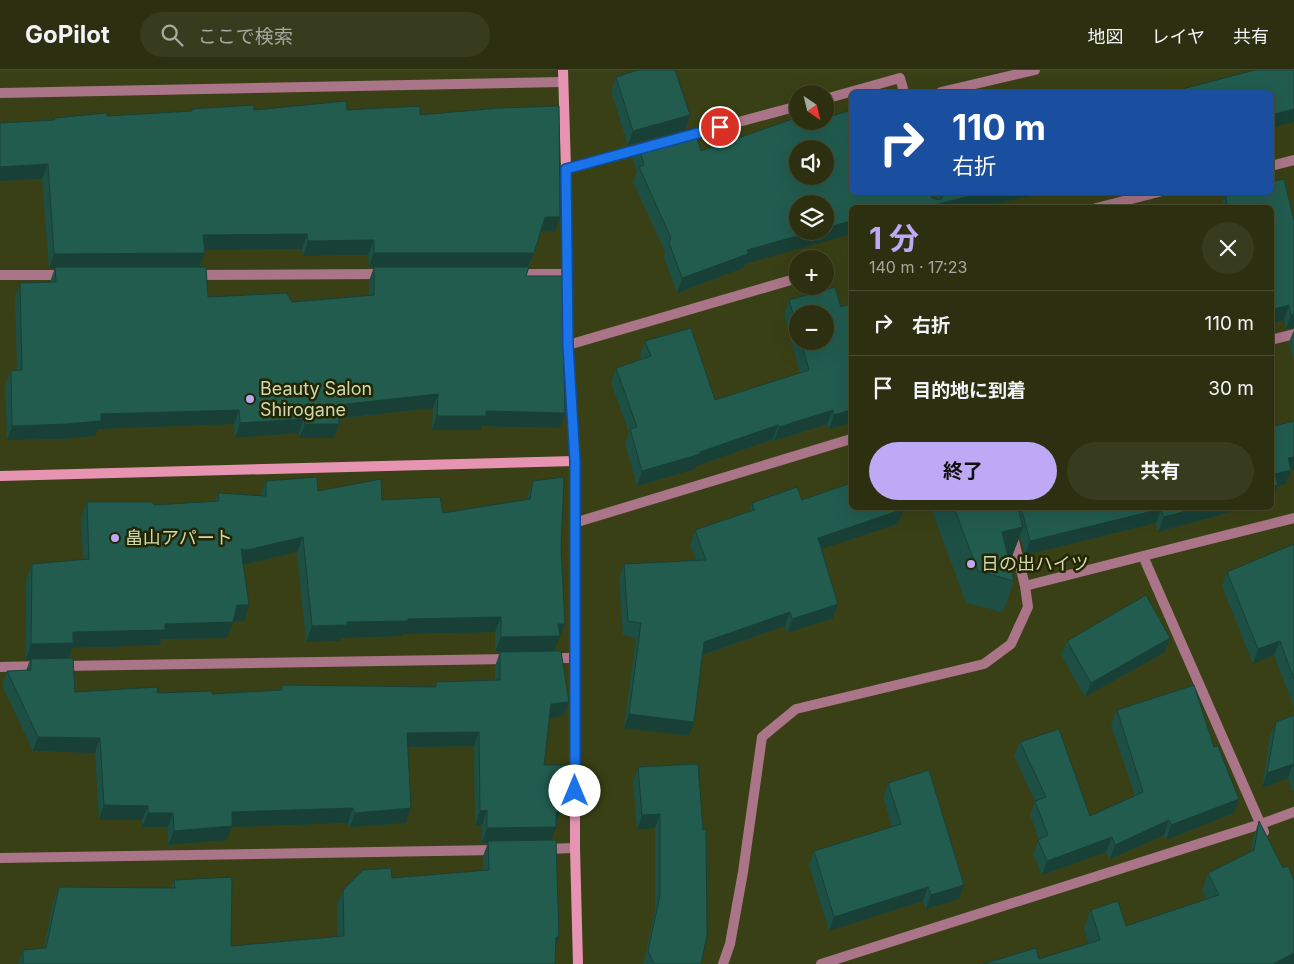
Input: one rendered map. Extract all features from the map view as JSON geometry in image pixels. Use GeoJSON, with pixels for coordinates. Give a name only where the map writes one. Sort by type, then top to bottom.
{"type":"FeatureCollection","features":[{"type":"Feature","properties":{"kind":"street"},"geometry":{"type":"LineString","coordinates":[[563,70],[568,345],[575,461],[575,848],[578,964]]}},
{"type":"Feature","properties":{"kind":"street"},"geometry":{"type":"LineString","coordinates":[[950,90],[1035,70]]}},
{"type":"Feature","properties":{"kind":"street"},"geometry":{"type":"LineString","coordinates":[[855,90],[900,78],[903,90]]}},
{"type":"Feature","properties":{"kind":"street"},"geometry":{"type":"LineString","coordinates":[[0,93],[563,82]]}},
{"type":"Feature","properties":{"kind":"street"},"geometry":{"type":"LineString","coordinates":[[834,96],[849,92]]}},
{"type":"Feature","properties":{"kind":"street"},"geometry":{"type":"LineString","coordinates":[[672,140],[789,108]]}},
{"type":"Feature","properties":{"kind":"street"},"geometry":{"type":"LineString","coordinates":[[566,169],[653,146]]}},
{"type":"Feature","properties":{"kind":"street"},"geometry":{"type":"LineString","coordinates":[[1274,165],[1294,160]]}},
{"type":"Feature","properties":{"kind":"street"},"geometry":{"type":"LineString","coordinates":[[1108,205],[1147,195]]}},
{"type":"Feature","properties":{"kind":"street"},"geometry":{"type":"LineString","coordinates":[[179,275],[398,274]]}},
{"type":"Feature","properties":{"kind":"street"},"geometry":{"type":"LineString","coordinates":[[508,274],[568,274]]}},
{"type":"Feature","properties":{"kind":"street"},"geometry":{"type":"LineString","coordinates":[[0,275],[70,275]]}},
{"type":"Feature","properties":{"kind":"street"},"geometry":{"type":"LineString","coordinates":[[568,345],[789,281]]}},
{"type":"Feature","properties":{"kind":"street"},"geometry":{"type":"LineString","coordinates":[[1274,339],[1294,334]]}},
{"type":"Feature","properties":{"kind":"street"},"geometry":{"type":"LineString","coordinates":[[574,523],[849,440]]}},
{"type":"Feature","properties":{"kind":"street"},"geometry":{"type":"LineString","coordinates":[[0,476],[575,461]]}},
{"type":"Feature","properties":{"kind":"street"},"geometry":{"type":"LineString","coordinates":[[723,964],[730,944],[744,872],[762,737],[796,709],[984,664],[1010,644],[1028,608],[1025,586],[1006,510]]}},
{"type":"Feature","properties":{"kind":"street"},"geometry":{"type":"LineString","coordinates":[[1025,586],[1294,518]]}},
{"type":"Feature","properties":{"kind":"street"},"geometry":{"type":"LineString","coordinates":[[1143,556],[1269,842]]}},
{"type":"Feature","properties":{"kind":"street"},"geometry":{"type":"LineString","coordinates":[[0,667],[516,658]]}},
{"type":"Feature","properties":{"kind":"street"},"geometry":{"type":"LineString","coordinates":[[536,658],[576,658]]}},
{"type":"Feature","properties":{"kind":"street"},"geometry":{"type":"LineString","coordinates":[[821,964],[1294,812]]}},
{"type":"Feature","properties":{"kind":"street"},"geometry":{"type":"LineString","coordinates":[[536,849],[575,848]]}},
{"type":"Feature","properties":{"kind":"street"},"geometry":{"type":"LineString","coordinates":[[0,858],[506,850]]}},
{"type":"Feature","properties":{"kind":"building"},"geometry":{"type":"Polygon","coordinates":[[[638,70],[675,70],[690,115],[633,131],[616,77],[638,70]]]}},
{"type":"Feature","properties":{"kind":"building"},"geometry":{"type":"Polygon","coordinates":[[[1255,70],[1294,70],[1294,109],[1274,114],[1274,90],[1179,90],[1255,70]]]}},
{"type":"Feature","properties":{"kind":"building"},"geometry":{"type":"Polygon","coordinates":[[[346,101],[347,110],[420,106],[420,115],[498,108],[559,106],[560,217],[545,217],[534,253],[374,253],[374,240],[308,241],[307,234],[203,235],[205,253],[54,254],[48,164],[0,167],[0,123],[55,120],[54,118],[107,113],[107,116],[254,105],[254,110],[346,101]]]}},
{"type":"Feature","properties":{"kind":"building"},"geometry":{"type":"Polygon","coordinates":[[[849,111],[849,195],[931,195],[932,198],[939,200],[943,195],[974,195],[935,205],[849,205],[849,222],[834,226],[834,195],[789,195],[789,238],[747,250],[748,254],[682,278],[669,243],[671,238],[639,167],[644,165],[638,144],[694,128],[701,151],[789,120],[789,130],[834,130],[834,115],[849,111]]]}},
{"type":"Feature","properties":{"kind":"building"},"geometry":{"type":"Polygon","coordinates":[[[1284,179],[1294,221],[1294,314],[1291,315],[1289,305],[1274,309],[1274,205],[1227,205],[1225,195],[1274,195],[1274,181],[1284,179]]]}},
{"type":"Feature","properties":{"kind":"building"},"geometry":{"type":"Polygon","coordinates":[[[55,267],[206,267],[208,297],[287,293],[292,302],[374,295],[374,267],[529,267],[526,276],[562,276],[565,413],[486,411],[486,416],[437,416],[438,394],[338,405],[339,424],[305,424],[304,419],[240,423],[239,410],[101,414],[101,421],[12,426],[11,371],[22,370],[20,283],[56,282],[55,267]]]}},
{"type":"Feature","properties":{"kind":"building"},"geometry":{"type":"Polygon","coordinates":[[[835,287],[841,307],[849,305],[849,411],[834,415],[833,410],[779,427],[778,425],[700,452],[700,454],[642,471],[630,429],[637,427],[616,368],[651,356],[645,341],[691,328],[715,400],[809,370],[803,350],[834,350],[834,305],[790,305],[789,300],[807,295],[834,295],[835,287]]]}},
{"type":"Feature","properties":{"kind":"building"},"geometry":{"type":"Polygon","coordinates":[[[1294,421],[1294,457],[1288,458],[1291,470],[1275,474],[1278,485],[1274,486],[1274,426],[1294,421]]]}},
{"type":"Feature","properties":{"kind":"building"},"geometry":{"type":"Polygon","coordinates":[[[317,477],[318,491],[381,479],[382,500],[440,497],[443,513],[530,499],[533,481],[564,477],[561,549],[565,624],[558,624],[560,636],[501,637],[501,617],[408,619],[408,621],[347,622],[347,625],[312,626],[303,537],[247,550],[241,549],[249,605],[237,605],[233,622],[165,624],[165,630],[73,632],[73,643],[31,644],[32,564],[89,559],[87,502],[153,502],[154,505],[219,501],[218,493],[266,496],[266,481],[317,477]]]}},
{"type":"Feature","properties":{"kind":"building"},"geometry":{"type":"Polygon","coordinates":[[[849,484],[849,510],[901,510],[818,538],[838,604],[792,619],[790,612],[704,642],[694,722],[629,714],[641,623],[628,621],[624,564],[706,560],[695,530],[754,510],[752,503],[797,487],[802,500],[849,484]]]}},
{"type":"Feature","properties":{"kind":"building"},"geometry":{"type":"Polygon","coordinates":[[[955,510],[1019,510],[1023,527],[1002,532],[1014,581],[978,571],[955,510]]]}},
{"type":"Feature","properties":{"kind":"building"},"geometry":{"type":"Polygon","coordinates":[[[1022,510],[1157,510],[1030,541],[1022,510]]]}},
{"type":"Feature","properties":{"kind":"building"},"geometry":{"type":"Polygon","coordinates":[[[1161,510],[1190,510],[1164,517],[1161,510]]]}},
{"type":"Feature","properties":{"kind":"building"},"geometry":{"type":"Polygon","coordinates":[[[1294,544],[1294,679],[1280,641],[1258,649],[1227,572],[1294,544]]]}},
{"type":"Feature","properties":{"kind":"building"},"geometry":{"type":"Polygon","coordinates":[[[1146,595],[1170,638],[1091,683],[1067,641],[1146,595]]]}},
{"type":"Feature","properties":{"kind":"building"},"geometry":{"type":"Polygon","coordinates":[[[561,651],[569,702],[551,704],[544,765],[566,765],[561,812],[556,812],[556,827],[487,828],[487,810],[480,811],[479,732],[407,733],[411,808],[355,813],[353,808],[232,812],[232,826],[174,831],[173,813],[148,813],[148,806],[104,805],[100,738],[38,737],[7,671],[31,670],[31,659],[73,658],[75,692],[158,687],[157,693],[212,691],[212,694],[282,690],[282,685],[436,687],[436,682],[500,680],[500,652],[561,651]]]}},
{"type":"Feature","properties":{"kind":"building"},"geometry":{"type":"Polygon","coordinates":[[[1194,685],[1214,747],[1218,746],[1239,799],[1171,825],[1169,820],[1115,845],[1112,837],[1047,861],[1038,840],[1048,835],[1035,801],[1046,797],[1020,742],[1059,729],[1090,816],[1143,792],[1117,710],[1194,685]]]}},
{"type":"Feature","properties":{"kind":"building"},"geometry":{"type":"Polygon","coordinates":[[[1294,715],[1294,767],[1293,764],[1267,773],[1276,722],[1294,715]]]}},
{"type":"Feature","properties":{"kind":"building"},"geometry":{"type":"Polygon","coordinates":[[[698,764],[703,830],[706,830],[707,936],[701,964],[654,964],[648,951],[660,895],[660,814],[642,815],[638,767],[698,764]]]}},
{"type":"Feature","properties":{"kind":"building"},"geometry":{"type":"Polygon","coordinates":[[[929,770],[964,885],[931,895],[928,887],[834,917],[814,851],[901,824],[888,783],[929,770]]]}},
{"type":"Feature","properties":{"kind":"building"},"geometry":{"type":"Polygon","coordinates":[[[1259,821],[1283,868],[1288,866],[1294,880],[1294,953],[1273,964],[983,964],[1036,948],[1039,959],[1100,940],[1091,910],[1118,901],[1126,926],[1219,895],[1208,873],[1254,850],[1259,821]]]}},
{"type":"Feature","properties":{"kind":"building"},"geometry":{"type":"Polygon","coordinates":[[[556,840],[559,937],[556,937],[555,964],[23,964],[23,950],[46,948],[59,887],[175,888],[174,880],[232,877],[231,946],[344,936],[343,890],[363,870],[391,868],[392,878],[489,870],[488,841],[556,840]]]}},
{"type":"Feature","properties":{"kind":"place","name":"Beauty Salon Shirogane"},"geometry":{"type":"Point","coordinates":[250,399]}},
{"type":"Feature","properties":{"kind":"place","name":"畠山アパート"},"geometry":{"type":"Point","coordinates":[115,538]}},
{"type":"Feature","properties":{"kind":"place","name":"日の出ハイツ"},"geometry":{"type":"Point","coordinates":[971,564]}},
{"type":"Feature","properties":{"kind":"route"},"geometry":{"type":"LineString","coordinates":[[575,791],[575,461],[568,345],[566,169],[720,127]]}}]}
